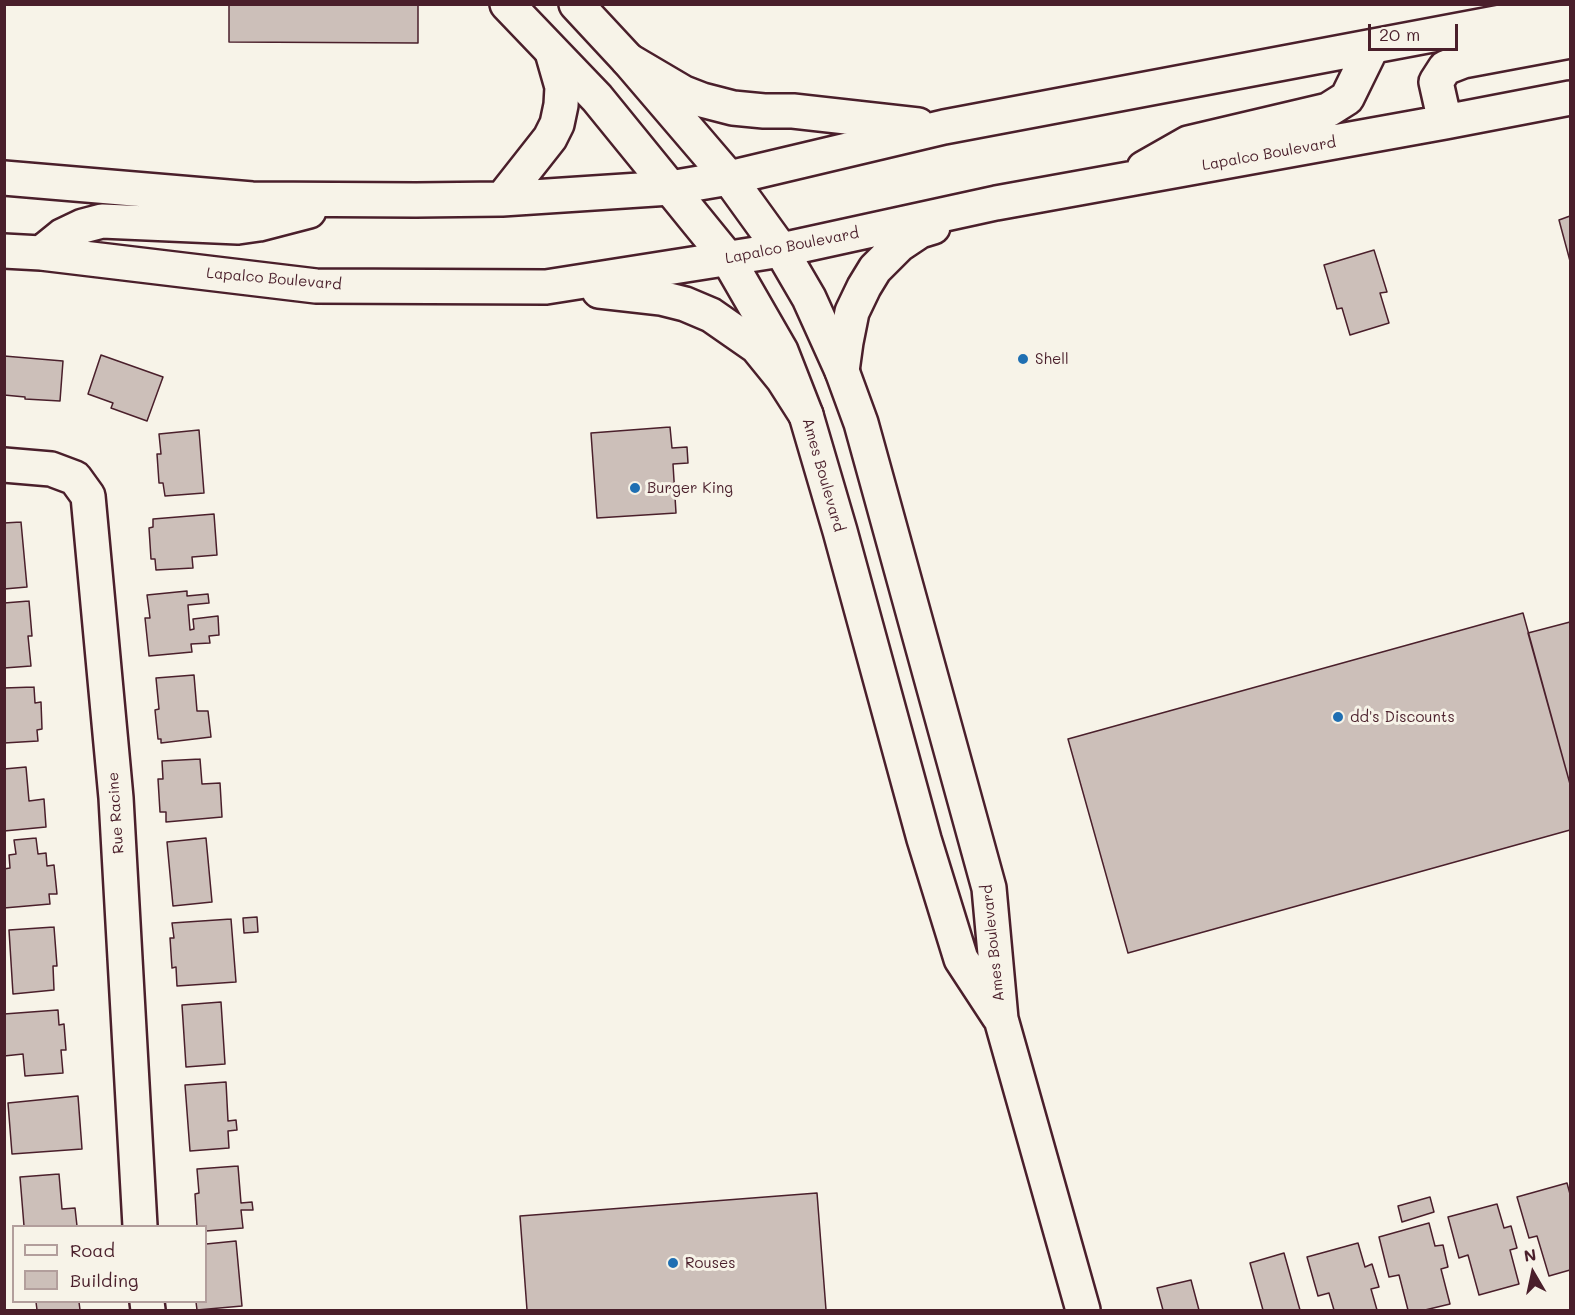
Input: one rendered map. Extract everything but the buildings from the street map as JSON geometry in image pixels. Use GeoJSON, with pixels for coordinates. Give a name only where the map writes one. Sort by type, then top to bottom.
{"type":"FeatureCollection","features":[{"type":"Feature","properties":{"kind":"main road","name":"Ames Boulevard"},"geometry":{"type":"LineString","coordinates":[[507,4],[597,98],[728,259],[781,351],[806,416],[840,531],[924,839],[961,959],[1000,1019]]}},
{"type":"Feature","properties":{"kind":"main road","name":"Ames Boulevard"},"geometry":{"type":"LineString","coordinates":[[576,4],[628,60],[729,178],[781,250],[810,298],[842,371],[861,423],[989,888],[1000,1019],[1083,1311]]}},
{"type":"Feature","properties":{"kind":"main road"},"geometry":{"type":"LineString","coordinates":[[4,178],[252,199],[502,199],[670,188],[729,178],[944,127],[1570,9]]}},
{"type":"Feature","properties":{"kind":"main road"},"geometry":{"type":"LineString","coordinates":[[1445,122],[1436,82],[1445,68],[1463,61],[1570,41]]}},
{"type":"Feature","properties":{"kind":"main road"},"geometry":{"type":"LineString","coordinates":[[1124,179],[1188,143],[1328,110],[1347,98],[1372,47]]}},
{"type":"Feature","properties":{"kind":"main road"},"geometry":{"type":"LineString","coordinates":[[502,199],[550,138],[557,123],[562,87],[552,52]]}},
{"type":"Feature","properties":{"kind":"main road"},"geometry":{"type":"LineString","coordinates":[[628,60],[684,93],[733,108],[793,111],[944,127]]}},
{"type":"Feature","properties":{"kind":"main road","name":"Lapalco Boulevard"},"geometry":{"type":"LineString","coordinates":[[4,251],[41,253],[316,286],[546,287],[781,250],[996,203],[1570,98]]}},
{"type":"Feature","properties":{"kind":"main road"},"geometry":{"type":"LineString","coordinates":[[41,253],[62,236],[83,226],[102,221],[238,227],[259,224],[348,200]]}},
{"type":"Feature","properties":{"kind":"main road"},"geometry":{"type":"LineString","coordinates":[[842,371],[852,312],[875,269],[898,245],[920,231],[996,203]]}},
{"type":"Feature","properties":{"kind":"main road"},"geometry":{"type":"LineString","coordinates":[[546,287],[661,298],[686,304],[711,315],[758,348],[783,379],[806,416]]}},
{"type":"Feature","properties":{"kind":"main road","name":"Rue Racine"},"geometry":{"type":"LineString","coordinates":[[4,465],[51,469],[75,478],[88,496],[116,798],[140,1225]]}},
{"type":"Feature","properties":{"kind":"place","name":"Shell"},"geometry":{"type":"Point","coordinates":[1023,359]}},
{"type":"Feature","properties":{"kind":"place","name":"Burger King"},"geometry":{"type":"Point","coordinates":[635,488]}},
{"type":"Feature","properties":{"kind":"place","name":"dd's Discounts"},"geometry":{"type":"Point","coordinates":[1338,717]}},
{"type":"Feature","properties":{"kind":"place","name":"Rouses"},"geometry":{"type":"Point","coordinates":[673,1263]}}]}
